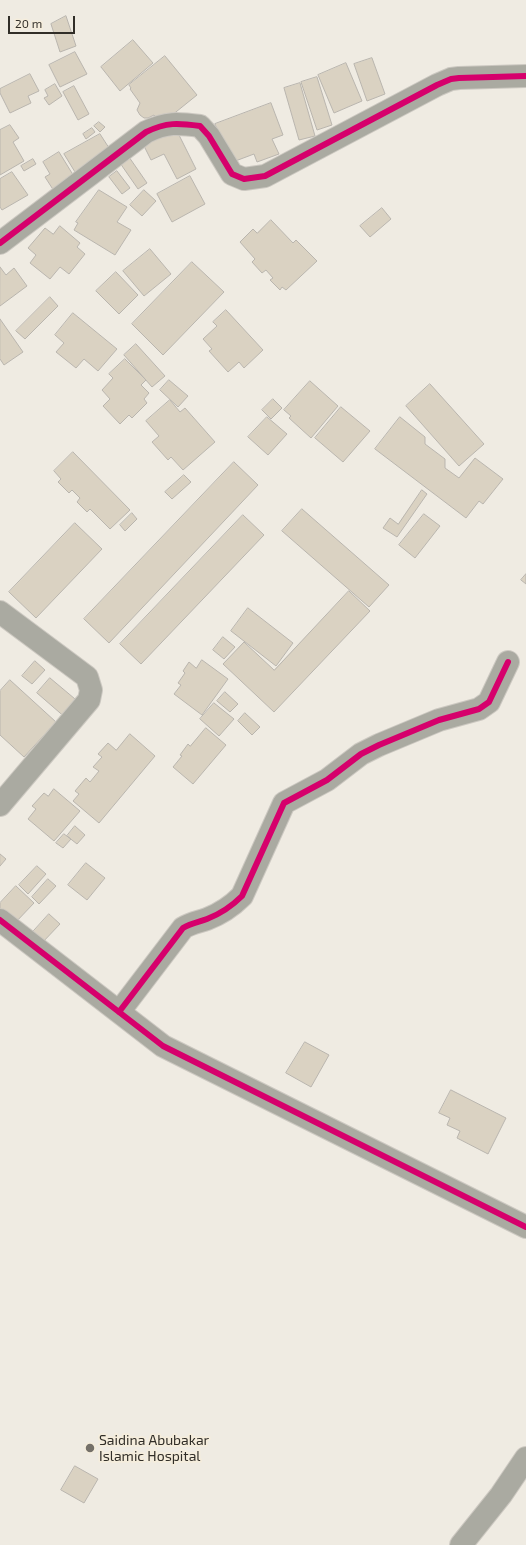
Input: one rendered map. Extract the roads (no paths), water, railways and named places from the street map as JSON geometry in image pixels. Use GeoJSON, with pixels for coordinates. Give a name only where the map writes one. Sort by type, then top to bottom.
{"type":"FeatureCollection","features":[{"type":"Feature","properties":{"kind":"street"},"geometry":{"type":"LineString","coordinates":[[0,243],[146,132],[162,124],[175,123],[200,126],[210,136],[232,174],[244,179],[265,176],[451,79],[526,76]]}},
{"type":"Feature","properties":{"kind":"street"},"geometry":{"type":"LineString","coordinates":[[0,612],[87,676],[91,690],[89,700],[0,806]]}},
{"type":"Feature","properties":{"kind":"street"},"geometry":{"type":"LineString","coordinates":[[119,1012],[188,924],[217,914],[242,896],[284,803],[327,780],[361,754],[373,748],[439,720],[479,709],[489,702],[508,662]]}},
{"type":"Feature","properties":{"kind":"street"},"geometry":{"type":"LineString","coordinates":[[0,920],[164,1046],[407,1169],[526,1227]]}},
{"type":"Feature","properties":{"kind":"street"},"geometry":{"type":"LineString","coordinates":[[461,1545],[501,1495],[526,1458]]}},
{"type":"Feature","properties":{"kind":"place","name":"Saidina Abubakar Islamic Hospital"},"geometry":{"type":"Point","coordinates":[90,1448]}}]}
